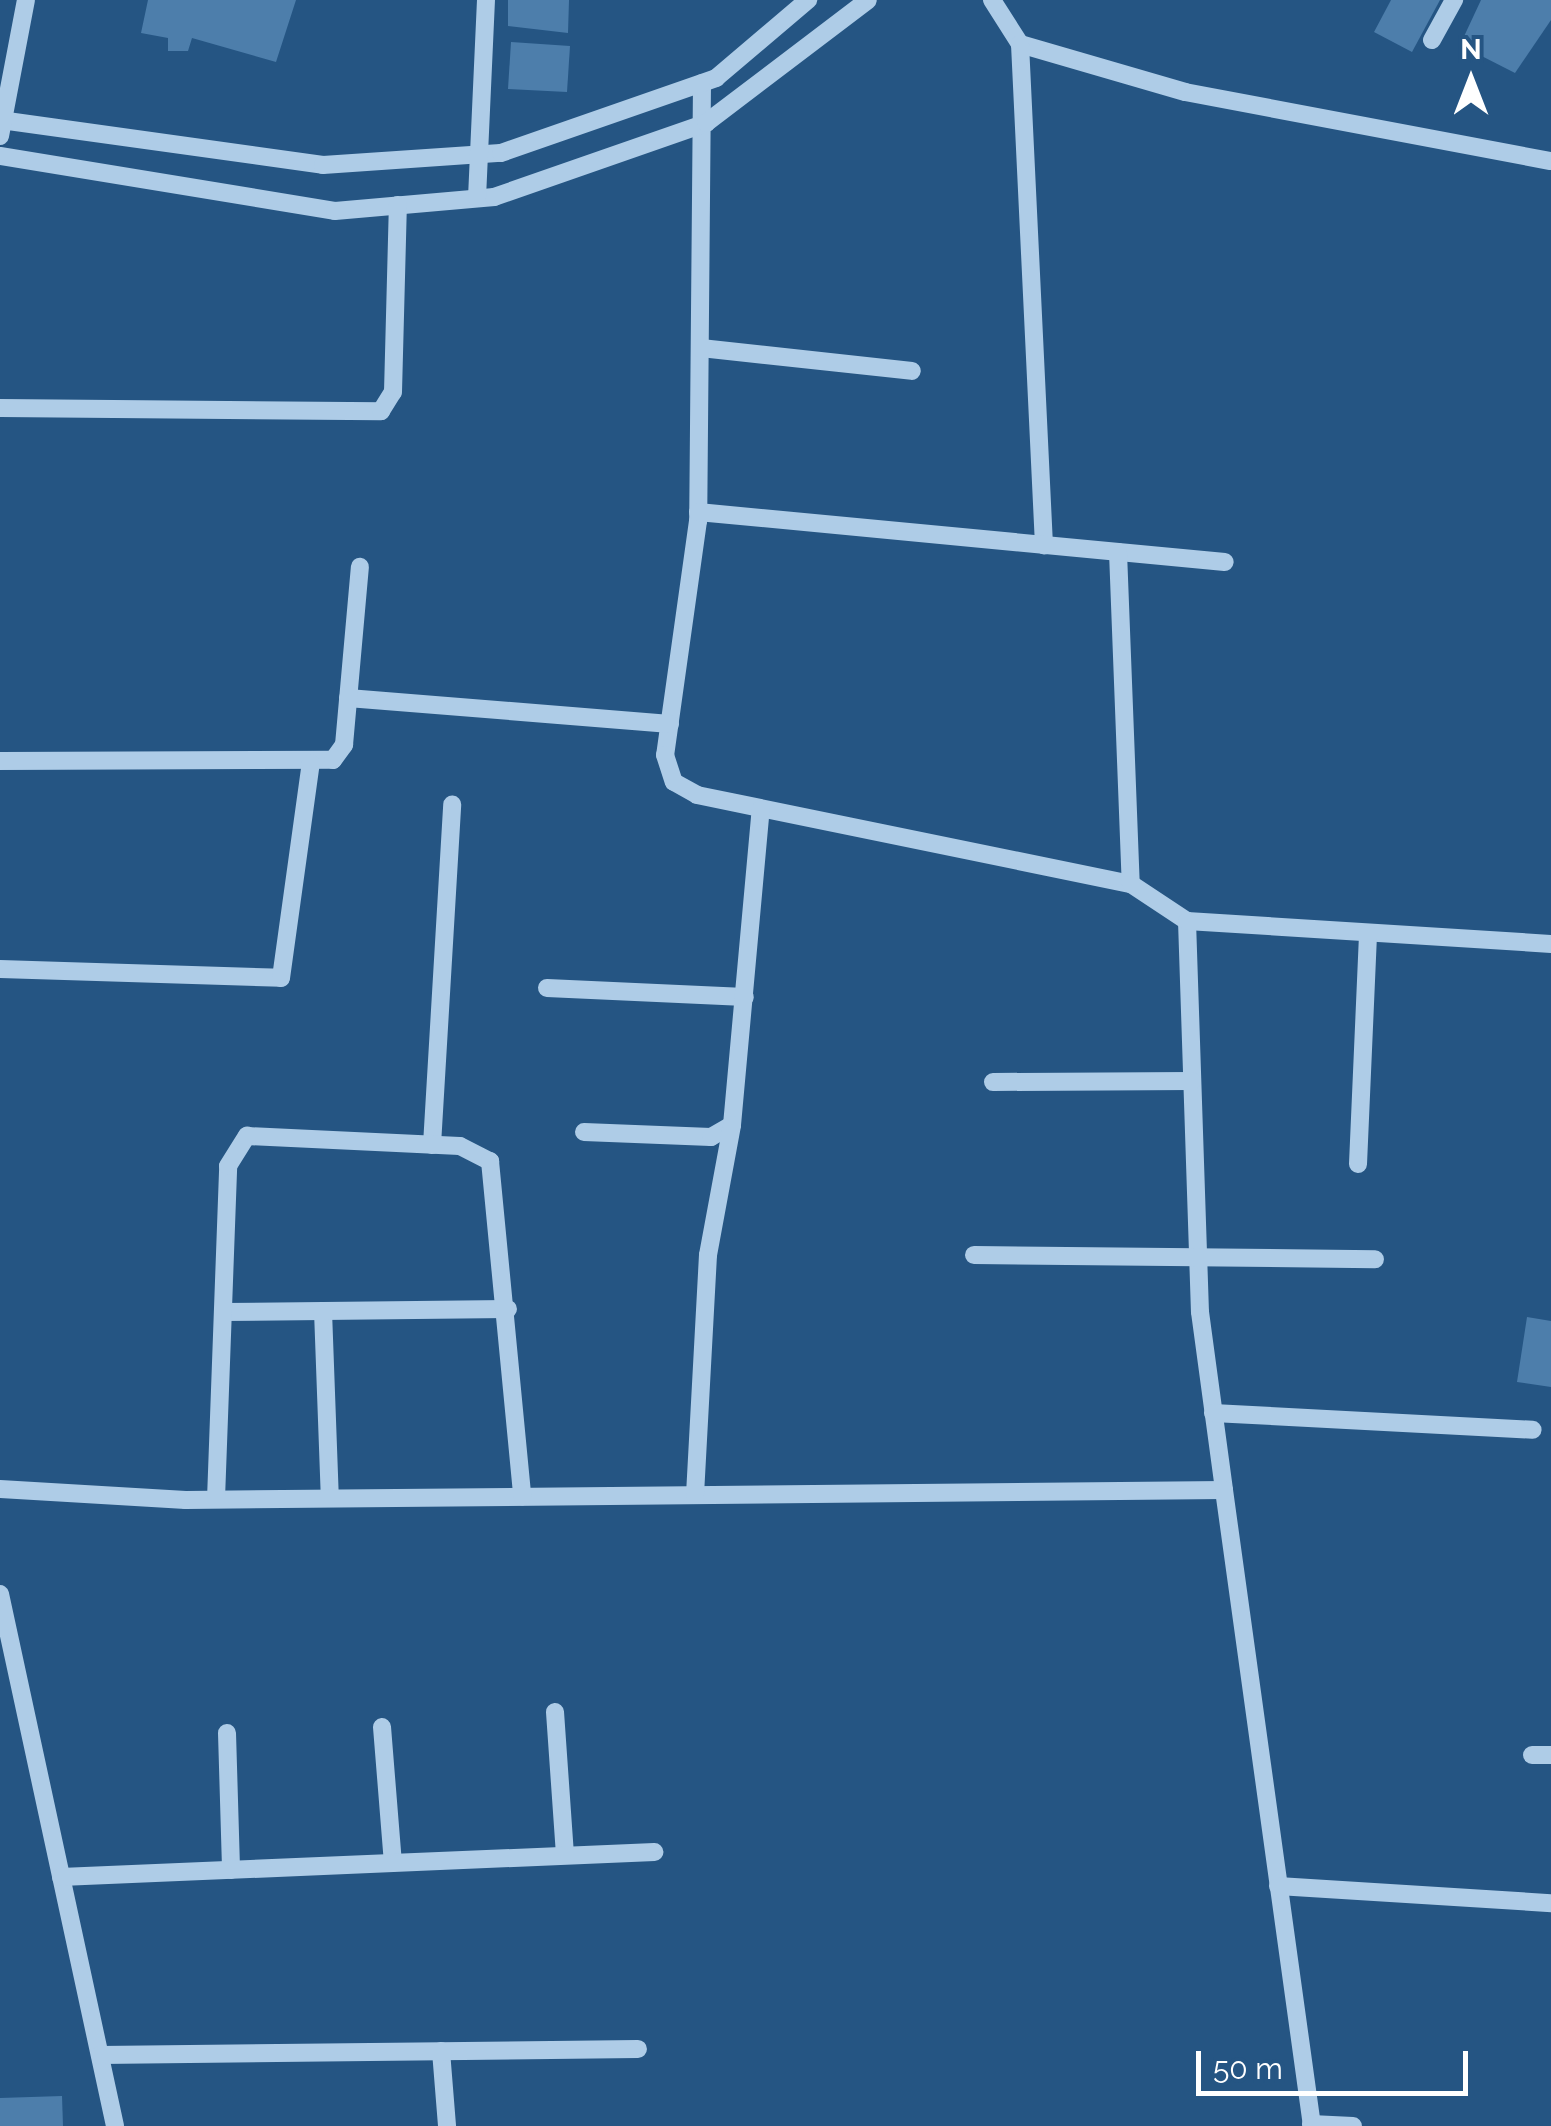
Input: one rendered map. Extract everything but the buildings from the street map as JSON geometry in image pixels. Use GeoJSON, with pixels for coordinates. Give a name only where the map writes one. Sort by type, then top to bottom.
{"type":"FeatureCollection","features":[{"type":"Feature","properties":{"kind":"street"},"geometry":{"type":"LineString","coordinates":[[26,0],[1,126],[323,165],[476,155],[702,84],[755,52],[808,0]]}},
{"type":"Feature","properties":{"kind":"street"},"geometry":{"type":"LineString","coordinates":[[477,198],[486,0]]}},
{"type":"Feature","properties":{"kind":"street"},"geometry":{"type":"LineString","coordinates":[[0,156],[317,208],[398,206],[477,198],[706,123],[868,0]]}},
{"type":"Feature","properties":{"kind":"street"},"geometry":{"type":"LineString","coordinates":[[992,0],[1020,44],[1044,545]]}},
{"type":"Feature","properties":{"kind":"street"},"geometry":{"type":"LineString","coordinates":[[1432,40],[1454,0]]}},
{"type":"Feature","properties":{"kind":"street"},"geometry":{"type":"LineString","coordinates":[[1020,44],[1301,120],[1551,161]]}},
{"type":"Feature","properties":{"kind":"street"},"geometry":{"type":"LineString","coordinates":[[702,84],[706,123],[698,512],[670,724],[674,782],[761,809],[1131,884],[1186,921],[1551,944]]}},
{"type":"Feature","properties":{"kind":"street"},"geometry":{"type":"LineString","coordinates":[[0,408],[381,411],[393,392],[398,206]]}},
{"type":"Feature","properties":{"kind":"street"},"geometry":{"type":"LineString","coordinates":[[701,348],[912,371]]}},
{"type":"Feature","properties":{"kind":"street"},"geometry":{"type":"LineString","coordinates":[[698,512],[1226,562]]}},
{"type":"Feature","properties":{"kind":"street"},"geometry":{"type":"LineString","coordinates":[[1118,552],[1131,884]]}},
{"type":"Feature","properties":{"kind":"street"},"geometry":{"type":"LineString","coordinates":[[0,760],[311,763],[340,753],[360,567]]}},
{"type":"Feature","properties":{"kind":"street"},"geometry":{"type":"LineString","coordinates":[[348,698],[670,724]]}},
{"type":"Feature","properties":{"kind":"street"},"geometry":{"type":"LineString","coordinates":[[0,969],[281,978],[311,763]]}},
{"type":"Feature","properties":{"kind":"street"},"geometry":{"type":"LineString","coordinates":[[432,1145],[452,805]]}},
{"type":"Feature","properties":{"kind":"street"},"geometry":{"type":"LineString","coordinates":[[695,1495],[708,1255],[732,1124],[761,809]]}},
{"type":"Feature","properties":{"kind":"street"},"geometry":{"type":"LineString","coordinates":[[1186,921],[1198,1259],[1213,1413],[1278,1886],[1312,2125],[1353,2126]]}},
{"type":"Feature","properties":{"kind":"street"},"geometry":{"type":"LineString","coordinates":[[1358,1164],[1368,934]]}},
{"type":"Feature","properties":{"kind":"street"},"geometry":{"type":"LineString","coordinates":[[547,988],[746,997]]}},
{"type":"Feature","properties":{"kind":"street"},"geometry":{"type":"LineString","coordinates":[[993,1082],[1192,1081]]}},
{"type":"Feature","properties":{"kind":"street"},"geometry":{"type":"LineString","coordinates":[[584,1132],[711,1137],[732,1124]]}},
{"type":"Feature","properties":{"kind":"street"},"geometry":{"type":"LineString","coordinates":[[216,1499],[223,1312],[237,1142],[432,1145],[475,1150],[497,1175],[522,1496]]}},
{"type":"Feature","properties":{"kind":"street"},"geometry":{"type":"LineString","coordinates":[[974,1255],[1376,1259]]}},
{"type":"Feature","properties":{"kind":"street"},"geometry":{"type":"LineString","coordinates":[[223,1312],[508,1310]]}},
{"type":"Feature","properties":{"kind":"street"},"geometry":{"type":"LineString","coordinates":[[323,1311],[330,1498]]}},
{"type":"Feature","properties":{"kind":"street"},"geometry":{"type":"LineString","coordinates":[[1213,1413],[1533,1430]]}},
{"type":"Feature","properties":{"kind":"street"},"geometry":{"type":"LineString","coordinates":[[0,1490],[216,1499],[1224,1490]]}},
{"type":"Feature","properties":{"kind":"street"},"geometry":{"type":"LineString","coordinates":[[0,1594],[115,2126]]}},
{"type":"Feature","properties":{"kind":"street"},"geometry":{"type":"LineString","coordinates":[[555,1712],[565,1856]]}},
{"type":"Feature","properties":{"kind":"street"},"geometry":{"type":"LineString","coordinates":[[382,1727],[393,1863]]}},
{"type":"Feature","properties":{"kind":"street"},"geometry":{"type":"LineString","coordinates":[[227,1734],[230,1870]]}},
{"type":"Feature","properties":{"kind":"street"},"geometry":{"type":"LineString","coordinates":[[61,1877],[654,1852]]}},
{"type":"Feature","properties":{"kind":"street"},"geometry":{"type":"LineString","coordinates":[[1278,1886],[1551,1904]]}},
{"type":"Feature","properties":{"kind":"street"},"geometry":{"type":"LineString","coordinates":[[100,2055],[638,2049]]}},
{"type":"Feature","properties":{"kind":"street"},"geometry":{"type":"LineString","coordinates":[[442,2051],[447,2126]]}}]}
